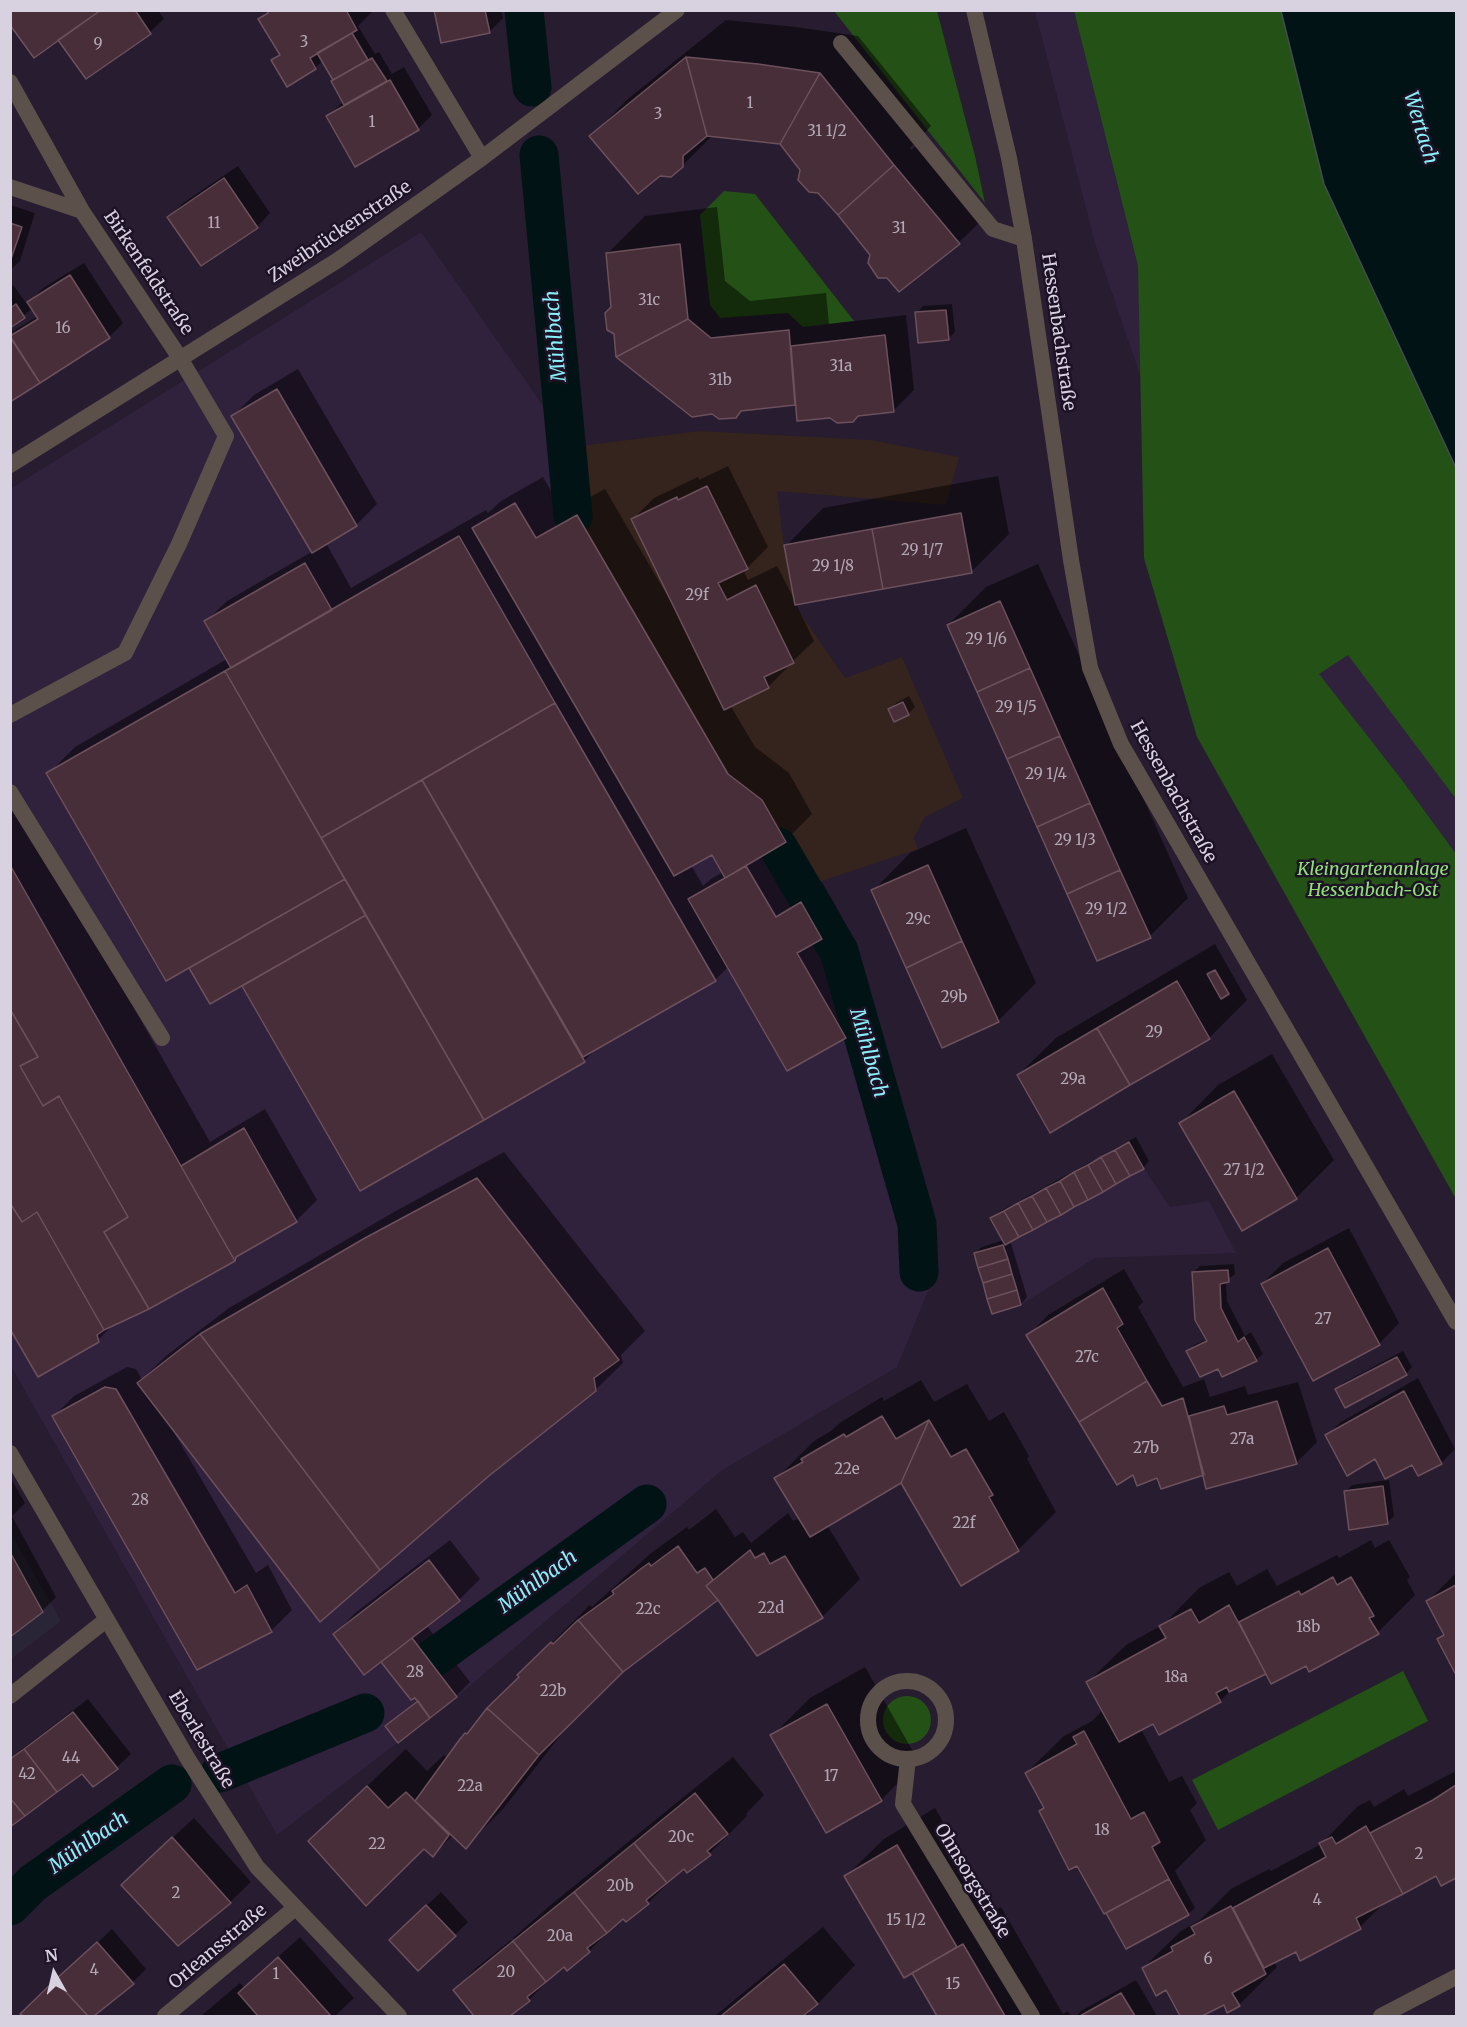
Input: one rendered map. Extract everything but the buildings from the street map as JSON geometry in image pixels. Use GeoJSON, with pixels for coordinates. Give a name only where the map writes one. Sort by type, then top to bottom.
{"type":"FeatureCollection","features":[{"type":"Feature","properties":{"kind":"street"},"geometry":{"type":"LineString","coordinates":[[393,10],[482,158]]}},
{"type":"Feature","properties":{"kind":"street","name":"Zweibrückenstraße"},"geometry":{"type":"LineString","coordinates":[[10,465],[338,260],[482,158],[677,10]]}},
{"type":"Feature","properties":{"kind":"street","name":"Hessenbachstraße"},"geometry":{"type":"LineString","coordinates":[[974,10],[1009,158],[1024,239],[1071,560],[1090,668],[1094,679],[1120,744],[1456,1322]]}},
{"type":"Feature","properties":{"kind":"street"},"geometry":{"type":"LineString","coordinates":[[841,43],[993,229],[1024,239]]}},
{"type":"Feature","properties":{"kind":"street","name":"Birkenfeldstraße"},"geometry":{"type":"LineString","coordinates":[[10,82],[82,211],[180,357],[226,436],[179,544],[125,653],[10,716]]}},
{"type":"Feature","properties":{"kind":"street","name":"Birkenfeldstraße"},"geometry":{"type":"LineString","coordinates":[[10,187],[82,211]]}},
{"type":"Feature","properties":{"kind":"street"},"geometry":{"type":"LineString","coordinates":[[10,792],[162,1038]]}},
{"type":"Feature","properties":{"kind":"street","name":"Eberlestraße"},"geometry":{"type":"LineString","coordinates":[[10,1453],[188,1759],[257,1867],[399,2016]]}},
{"type":"Feature","properties":{"kind":"street"},"geometry":{"type":"LineString","coordinates":[[10,1696],[106,1620]]}},
{"type":"Feature","properties":{"kind":"street"},"geometry":{"type":"LineString","coordinates":[[906,1681],[916,1682],[933,1691],[939,1698],[946,1717],[942,1737],[936,1746],[928,1752],[908,1759],[898,1758],[879,1747],[869,1729],[868,1719],[870,1708],[880,1692],[888,1686],[906,1681]]}},
{"type":"Feature","properties":{"kind":"street","name":"Ohnsorgstraße"},"geometry":{"type":"LineString","coordinates":[[908,1759],[903,1804],[1032,2016]]}},
{"type":"Feature","properties":{"kind":"street","name":"Orleansstraße"},"geometry":{"type":"LineString","coordinates":[[165,2016],[296,1908]]}},
{"type":"Feature","properties":{"kind":"street"},"geometry":{"type":"LineString","coordinates":[[1381,2016],[1456,1977]]}},
{"type":"Feature","properties":{"kind":"shaded area"},"geometry":{"type":"Polygon","coordinates":[[[1035,11],[1074,11],[1138,266],[1417,744],[1456,799],[1456,854],[1402,780],[1318,674],[1181,470],[1140,375],[1095,243],[1035,11]]]}},
{"type":"Feature","properties":{"kind":"shaded area"},"geometry":{"type":"Polygon","coordinates":[[[421,232],[572,447],[577,515],[728,774],[762,800],[849,946],[928,1222],[935,1274],[897,1367],[721,1471],[457,1697],[277,1835],[11,1366],[10,489],[421,232]]]}},
{"type":"Feature","properties":{"kind":"shaded area"},"geometry":{"type":"Polygon","coordinates":[[[700,431],[871,440],[959,457],[946,505],[777,491],[795,605],[845,678],[902,657],[963,798],[925,817],[914,838],[918,849],[813,884],[762,800],[728,774],[577,515],[572,447],[700,431]]]}},
{"type":"Feature","properties":{"kind":"shaded area"},"geometry":{"type":"Polygon","coordinates":[[[1144,1169],[1170,1207],[1209,1201],[1236,1253],[1095,1258],[1021,1305],[1003,1246],[1144,1169]]]}},
{"type":"Feature","properties":{"kind":"shaded area"},"geometry":{"type":"Polygon","coordinates":[[[10,1532],[61,1621],[11,1659],[10,1659],[10,1532]]]}},
{"type":"Feature","properties":{"kind":"green space"},"geometry":{"type":"Polygon","coordinates":[[[834,11],[937,11],[985,203],[834,11]]]}},
{"type":"Feature","properties":{"kind":"green space","name":"Kleingartenanlage Hessenbach-Ost"},"geometry":{"type":"Polygon","coordinates":[[[1074,11],[1281,11],[1324,184],[1456,468],[1456,799],[1348,655],[1319,674],[1402,780],[1456,854],[1456,1199],[1197,737],[1144,558],[1138,266],[1074,11]]]}},
{"type":"Feature","properties":{"kind":"green space"},"geometry":{"type":"Polygon","coordinates":[[[724,191],[755,194],[854,321],[803,327],[788,313],[720,318],[710,305],[700,215],[724,191]]]}},
{"type":"Feature","properties":{"kind":"green space"},"geometry":{"type":"Polygon","coordinates":[[[1403,1671],[1428,1721],[1218,1830],[1192,1780],[1403,1671]]]}},
{"type":"Feature","properties":{"kind":"green space"},"geometry":{"type":"Polygon","coordinates":[[[907,1696],[924,1703],[931,1720],[924,1737],[907,1744],[890,1737],[883,1720],[890,1703],[907,1696]]]}},
{"type":"Feature","properties":{"kind":"water","name":"Wertach"},"geometry":{"type":"Polygon","coordinates":[[[1281,11],[1456,11],[1456,468],[1324,184],[1281,11]]]}},
{"type":"Feature","properties":{"kind":"waterway"},"geometry":{"type":"LineString","coordinates":[[524,10],[532,87]]}},
{"type":"Feature","properties":{"kind":"waterway","name":"Mühlbach"},"geometry":{"type":"LineString","coordinates":[[539,155],[573,516]]}},
{"type":"Feature","properties":{"kind":"waterway","name":"Mühlbach"},"geometry":{"type":"LineString","coordinates":[[778,847],[839,951],[917,1224],[919,1272]]}},
{"type":"Feature","properties":{"kind":"waterway","name":"Mühlbach"},"geometry":{"type":"LineString","coordinates":[[429,1661],[647,1504]]}},
{"type":"Feature","properties":{"kind":"waterway","name":"Mühlbach"},"geometry":{"type":"LineString","coordinates":[[220,1773],[365,1713]]}},
{"type":"Feature","properties":{"kind":"waterway","name":"Mühlbach"},"geometry":{"type":"LineString","coordinates":[[10,1906],[33,1883],[172,1784]]}}]}
